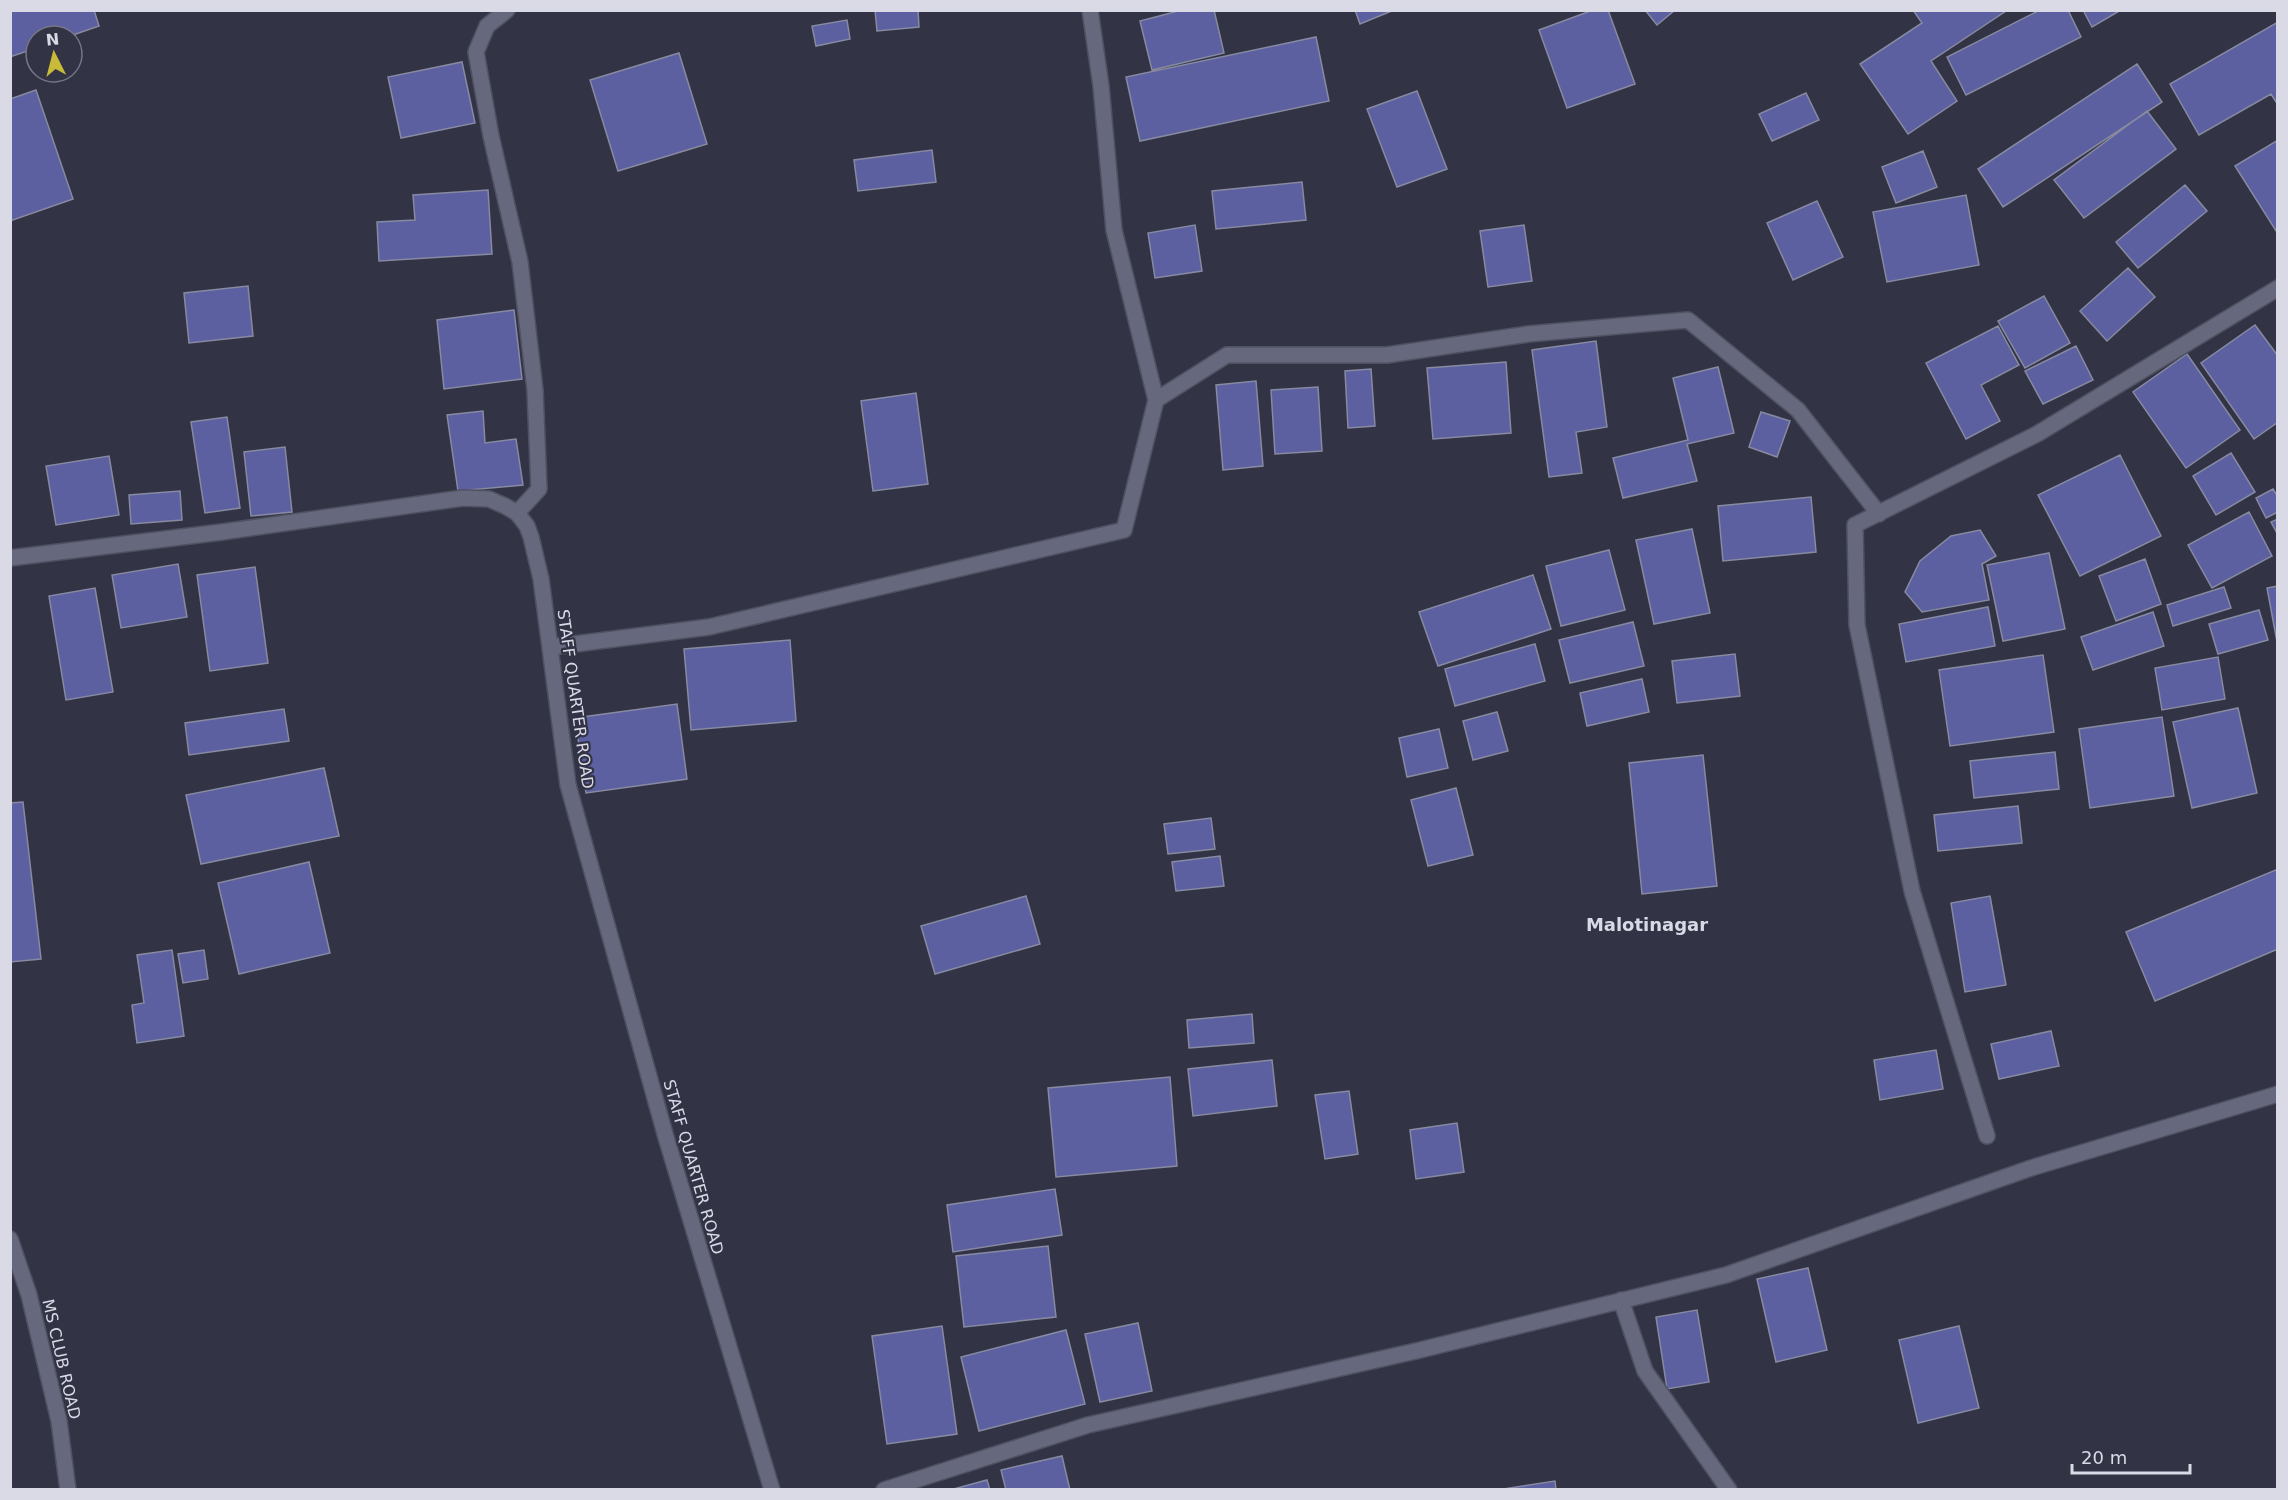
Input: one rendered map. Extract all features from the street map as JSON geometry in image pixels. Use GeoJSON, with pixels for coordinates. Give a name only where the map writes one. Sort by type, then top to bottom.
{"type":"FeatureCollection","features":[{"type":"Feature","properties":{"kind":"street"},"geometry":{"type":"LineString","coordinates":[[10,558],[463,498],[489,499],[517,513],[539,489],[535,390],[520,262],[491,136],[476,52],[487,26],[507,10]]}},
{"type":"Feature","properties":{"kind":"street"},"geometry":{"type":"LineString","coordinates":[[550,647],[708,627],[1124,530],[1156,400],[1114,230],[1101,86],[1090,10]]}},
{"type":"Feature","properties":{"kind":"street"},"geometry":{"type":"LineString","coordinates":[[1987,1137],[1912,891],[1857,625],[1855,525],[2037,434],[2277,288]]}},
{"type":"Feature","properties":{"kind":"street"},"geometry":{"type":"LineString","coordinates":[[1156,400],[1227,355],[1387,355],[1528,334],[1688,320],[1798,410],[1879,514]]}},
{"type":"Feature","properties":{"kind":"street","name":"STAFF QUARTER ROAD"},"geometry":{"type":"LineString","coordinates":[[517,513],[527,526],[538,568],[568,785],[665,1134],[772,1490]]}},
{"type":"Feature","properties":{"kind":"street"},"geometry":{"type":"LineString","coordinates":[[884,1490],[1088,1425],[1416,1351],[1726,1275],[2031,1168],[2277,1094]]}},
{"type":"Feature","properties":{"kind":"street","name":"MS CLUB ROAD"},"geometry":{"type":"LineString","coordinates":[[10,1239],[29,1295],[59,1421],[68,1490]]}},
{"type":"Feature","properties":{"kind":"street"},"geometry":{"type":"LineString","coordinates":[[1621,1300],[1645,1371],[1729,1490]]}},
{"type":"Feature","properties":{"kind":"building"},"geometry":{"type":"Polygon","coordinates":[[[10,10],[94,10],[99,26],[84,31],[84,24],[24,24],[24,52],[10,57],[10,10]]]}},
{"type":"Feature","properties":{"kind":"building"},"geometry":{"type":"Polygon","coordinates":[[[875,10],[918,10],[919,27],[877,31],[875,10]]]}},
{"type":"Feature","properties":{"kind":"building"},"geometry":{"type":"Polygon","coordinates":[[[1182,10],[1214,10],[1224,53],[1152,70],[1140,21],[1182,10]]]}},
{"type":"Feature","properties":{"kind":"building"},"geometry":{"type":"Polygon","coordinates":[[[1355,10],[1394,10],[1360,24],[1355,10]]]}},
{"type":"Feature","properties":{"kind":"building"},"geometry":{"type":"Polygon","coordinates":[[[1593,10],[1608,10],[1635,84],[1567,108],[1539,30],[1593,10]]]}},
{"type":"Feature","properties":{"kind":"building"},"geometry":{"type":"Polygon","coordinates":[[[1645,10],[1675,10],[1657,25],[1645,10]]]}},
{"type":"Feature","properties":{"kind":"building"},"geometry":{"type":"Polygon","coordinates":[[[1913,10],[2006,11],[1931,61],[1957,101],[1908,134],[1860,64],[1922,23],[1913,10]]]}},
{"type":"Feature","properties":{"kind":"building"},"geometry":{"type":"Polygon","coordinates":[[[2040,10],[2068,10],[2081,37],[1966,95],[1947,57],[2040,10]]]}},
{"type":"Feature","properties":{"kind":"building"},"geometry":{"type":"Polygon","coordinates":[[[2083,10],[2121,10],[2092,27],[2083,10]]]}},
{"type":"Feature","properties":{"kind":"building"},"geometry":{"type":"Polygon","coordinates":[[[847,20],[850,39],[816,46],[812,26],[847,20]]]}},
{"type":"Feature","properties":{"kind":"building"},"geometry":{"type":"Polygon","coordinates":[[[2278,22],[2278,105],[2271,94],[2199,135],[2170,84],[2278,22]]]}},
{"type":"Feature","properties":{"kind":"building"},"geometry":{"type":"Polygon","coordinates":[[[1316,37],[1329,101],[1140,141],[1126,77],[1316,37]]]}},
{"type":"Feature","properties":{"kind":"building"},"geometry":{"type":"Polygon","coordinates":[[[679,53],[707,144],[618,171],[590,80],[679,53]]]}},
{"type":"Feature","properties":{"kind":"building"},"geometry":{"type":"Polygon","coordinates":[[[462,62],[475,123],[401,138],[388,77],[462,62]]]}},
{"type":"Feature","properties":{"kind":"building"},"geometry":{"type":"Polygon","coordinates":[[[2137,64],[2162,102],[2003,207],[1978,169],[2137,64]]]}},
{"type":"Feature","properties":{"kind":"building"},"geometry":{"type":"Polygon","coordinates":[[[36,90],[73,199],[10,221],[10,99],[36,90]]]}},
{"type":"Feature","properties":{"kind":"building"},"geometry":{"type":"Polygon","coordinates":[[[1417,91],[1447,169],[1397,187],[1367,109],[1417,91]]]}},
{"type":"Feature","properties":{"kind":"building"},"geometry":{"type":"Polygon","coordinates":[[[1806,93],[1819,120],[1772,141],[1759,114],[1806,93]]]}},
{"type":"Feature","properties":{"kind":"building"},"geometry":{"type":"Polygon","coordinates":[[[2147,111],[2176,149],[2084,218],[2054,180],[2147,111]]]}},
{"type":"Feature","properties":{"kind":"building"},"geometry":{"type":"Polygon","coordinates":[[[2278,140],[2278,234],[2235,166],[2278,140]]]}},
{"type":"Feature","properties":{"kind":"building"},"geometry":{"type":"Polygon","coordinates":[[[932,150],[936,182],[858,191],[854,160],[932,150]]]}},
{"type":"Feature","properties":{"kind":"building"},"geometry":{"type":"Polygon","coordinates":[[[1923,151],[1937,187],[1896,203],[1882,167],[1923,151]]]}},
{"type":"Feature","properties":{"kind":"building"},"geometry":{"type":"Polygon","coordinates":[[[1302,182],[1306,220],[1216,229],[1212,191],[1302,182]]]}},
{"type":"Feature","properties":{"kind":"building"},"geometry":{"type":"Polygon","coordinates":[[[2185,185],[2207,211],[2138,268],[2116,242],[2185,185]]]}},
{"type":"Feature","properties":{"kind":"building"},"geometry":{"type":"Polygon","coordinates":[[[488,190],[492,254],[379,261],[377,222],[415,220],[413,195],[488,190]]]}},
{"type":"Feature","properties":{"kind":"building"},"geometry":{"type":"Polygon","coordinates":[[[1966,195],[1979,265],[1887,282],[1873,212],[1966,195]]]}},
{"type":"Feature","properties":{"kind":"building"},"geometry":{"type":"Polygon","coordinates":[[[1817,201],[1843,257],[1793,280],[1767,223],[1817,201]]]}},
{"type":"Feature","properties":{"kind":"building"},"geometry":{"type":"Polygon","coordinates":[[[1195,225],[1202,271],[1155,278],[1148,233],[1195,225]]]}},
{"type":"Feature","properties":{"kind":"building"},"geometry":{"type":"Polygon","coordinates":[[[1524,225],[1532,281],[1488,287],[1480,231],[1524,225]]]}},
{"type":"Feature","properties":{"kind":"building"},"geometry":{"type":"Polygon","coordinates":[[[2128,268],[2155,297],[2107,341],[2080,311],[2128,268]]]}},
{"type":"Feature","properties":{"kind":"building"},"geometry":{"type":"Polygon","coordinates":[[[248,286],[253,336],[189,343],[184,293],[248,286]]]}},
{"type":"Feature","properties":{"kind":"building"},"geometry":{"type":"Polygon","coordinates":[[[2044,296],[2070,343],[2025,368],[1998,321],[2044,296]]]}},
{"type":"Feature","properties":{"kind":"building"},"geometry":{"type":"Polygon","coordinates":[[[514,310],[522,379],[444,389],[437,320],[514,310]]]}},
{"type":"Feature","properties":{"kind":"building"},"geometry":{"type":"Polygon","coordinates":[[[2255,325],[2278,356],[2278,422],[2254,439],[2201,363],[2255,325]]]}},
{"type":"Feature","properties":{"kind":"building"},"geometry":{"type":"Polygon","coordinates":[[[1998,326],[2019,365],[1981,385],[2000,421],[1966,439],[1926,363],[1998,326]]]}},
{"type":"Feature","properties":{"kind":"building"},"geometry":{"type":"Polygon","coordinates":[[[1596,341],[1607,427],[1576,432],[1582,473],[1549,477],[1532,350],[1596,341]]]}},
{"type":"Feature","properties":{"kind":"building"},"geometry":{"type":"Polygon","coordinates":[[[2076,346],[2093,380],[2043,404],[2025,371],[2076,346]]]}},
{"type":"Feature","properties":{"kind":"building"},"geometry":{"type":"Polygon","coordinates":[[[2187,354],[2240,430],[2186,468],[2133,392],[2187,354]]]}},
{"type":"Feature","properties":{"kind":"building"},"geometry":{"type":"Polygon","coordinates":[[[1506,362],[1511,433],[1433,439],[1427,368],[1506,362]]]}},
{"type":"Feature","properties":{"kind":"building"},"geometry":{"type":"Polygon","coordinates":[[[1718,367],[1734,433],[1687,444],[1697,481],[1623,498],[1613,458],[1688,440],[1673,378],[1718,367]]]}},
{"type":"Feature","properties":{"kind":"building"},"geometry":{"type":"Polygon","coordinates":[[[1371,369],[1375,426],[1348,428],[1345,371],[1371,369]]]}},
{"type":"Feature","properties":{"kind":"building"},"geometry":{"type":"Polygon","coordinates":[[[1256,381],[1263,466],[1223,470],[1216,385],[1256,381]]]}},
{"type":"Feature","properties":{"kind":"building"},"geometry":{"type":"Polygon","coordinates":[[[1318,387],[1322,451],[1275,454],[1271,390],[1318,387]]]}},
{"type":"Feature","properties":{"kind":"building"},"geometry":{"type":"Polygon","coordinates":[[[916,393],[928,484],[873,491],[861,401],[916,393]]]}},
{"type":"Feature","properties":{"kind":"building"},"geometry":{"type":"Polygon","coordinates":[[[483,411],[485,443],[516,439],[523,485],[458,491],[447,415],[483,411]]]}},
{"type":"Feature","properties":{"kind":"building"},"geometry":{"type":"Polygon","coordinates":[[[1761,412],[1790,421],[1777,457],[1749,447],[1761,412]]]}},
{"type":"Feature","properties":{"kind":"building"},"geometry":{"type":"Polygon","coordinates":[[[227,417],[240,508],[205,513],[191,422],[227,417]]]}},
{"type":"Feature","properties":{"kind":"building"},"geometry":{"type":"Polygon","coordinates":[[[285,447],[292,512],[251,516],[244,452],[285,447]]]}},
{"type":"Feature","properties":{"kind":"building"},"geometry":{"type":"Polygon","coordinates":[[[2231,453],[2255,492],[2216,515],[2193,476],[2231,453]]]}},
{"type":"Feature","properties":{"kind":"building"},"geometry":{"type":"Polygon","coordinates":[[[2120,455],[2161,536],[2080,576],[2038,495],[2120,455]]]}},
{"type":"Feature","properties":{"kind":"building"},"geometry":{"type":"Polygon","coordinates":[[[109,456],[119,515],[56,525],[46,466],[109,456]]]}},
{"type":"Feature","properties":{"kind":"building"},"geometry":{"type":"Polygon","coordinates":[[[2273,489],[2278,497],[2278,512],[2266,518],[2256,498],[2273,489]]]}},
{"type":"Feature","properties":{"kind":"building"},"geometry":{"type":"Polygon","coordinates":[[[180,491],[182,520],[131,524],[129,495],[180,491]]]}},
{"type":"Feature","properties":{"kind":"building"},"geometry":{"type":"Polygon","coordinates":[[[1811,497],[1816,552],[1723,561],[1718,506],[1811,497]]]}},
{"type":"Feature","properties":{"kind":"building"},"geometry":{"type":"Polygon","coordinates":[[[2249,512],[2272,556],[2212,588],[2188,545],[2249,512]]]}},
{"type":"Feature","properties":{"kind":"building"},"geometry":{"type":"Polygon","coordinates":[[[2278,519],[2278,535],[2271,522],[2278,519]]]}},
{"type":"Feature","properties":{"kind":"building"},"geometry":{"type":"Polygon","coordinates":[[[1692,529],[1710,613],[1654,624],[1636,540],[1692,529]]]}},
{"type":"Feature","properties":{"kind":"building"},"geometry":{"type":"Polygon","coordinates":[[[1980,530],[1996,556],[1982,564],[1989,600],[1922,612],[1905,592],[1920,561],[1951,536],[1980,530]]]}},
{"type":"Feature","properties":{"kind":"building"},"geometry":{"type":"Polygon","coordinates":[[[1609,550],[1625,610],[1561,626],[1546,566],[1609,550]]]}},
{"type":"Feature","properties":{"kind":"building"},"geometry":{"type":"Polygon","coordinates":[[[2049,553],[2065,629],[2003,641],[1987,565],[2049,553]]]}},
{"type":"Feature","properties":{"kind":"building"},"geometry":{"type":"Polygon","coordinates":[[[2145,559],[2161,604],[2116,621],[2099,576],[2145,559]]]}},
{"type":"Feature","properties":{"kind":"building"},"geometry":{"type":"Polygon","coordinates":[[[178,564],[187,617],[121,628],[112,575],[178,564]]]}},
{"type":"Feature","properties":{"kind":"building"},"geometry":{"type":"Polygon","coordinates":[[[255,567],[268,663],[210,671],[197,575],[255,567]]]}},
{"type":"Feature","properties":{"kind":"building"},"geometry":{"type":"Polygon","coordinates":[[[1533,575],[1551,629],[1438,666],[1419,612],[1533,575]]]}},
{"type":"Feature","properties":{"kind":"building"},"geometry":{"type":"Polygon","coordinates":[[[2278,586],[2278,647],[2267,588],[2278,586]]]}},
{"type":"Feature","properties":{"kind":"building"},"geometry":{"type":"Polygon","coordinates":[[[2224,587],[2231,608],[2173,626],[2167,605],[2224,587]]]}},
{"type":"Feature","properties":{"kind":"building"},"geometry":{"type":"Polygon","coordinates":[[[95,588],[113,692],[66,700],[49,596],[95,588]]]}},
{"type":"Feature","properties":{"kind":"building"},"geometry":{"type":"Polygon","coordinates":[[[1988,607],[1995,646],[1906,662],[1899,624],[1988,607]]]}},
{"type":"Feature","properties":{"kind":"building"},"geometry":{"type":"Polygon","coordinates":[[[2259,610],[2268,640],[2218,654],[2209,624],[2259,610]]]}},
{"type":"Feature","properties":{"kind":"building"},"geometry":{"type":"Polygon","coordinates":[[[2153,612],[2164,646],[2093,670],[2081,637],[2153,612]]]}},
{"type":"Feature","properties":{"kind":"building"},"geometry":{"type":"Polygon","coordinates":[[[1633,622],[1644,666],[1570,683],[1559,640],[1633,622]]]}},
{"type":"Feature","properties":{"kind":"building"},"geometry":{"type":"Polygon","coordinates":[[[790,640],[796,721],[691,730],[684,649],[790,640]]]}},
{"type":"Feature","properties":{"kind":"building"},"geometry":{"type":"Polygon","coordinates":[[[1535,644],[1545,681],[1455,706],[1445,669],[1535,644]]]}},
{"type":"Feature","properties":{"kind":"building"},"geometry":{"type":"Polygon","coordinates":[[[1735,654],[1740,696],[1677,703],[1672,661],[1735,654]]]}},
{"type":"Feature","properties":{"kind":"building"},"geometry":{"type":"Polygon","coordinates":[[[2043,655],[2054,732],[1950,746],[1939,670],[2043,655]]]}},
{"type":"Feature","properties":{"kind":"building"},"geometry":{"type":"Polygon","coordinates":[[[2218,657],[2225,699],[2162,710],[2155,668],[2218,657]]]}},
{"type":"Feature","properties":{"kind":"building"},"geometry":{"type":"Polygon","coordinates":[[[1642,679],[1649,712],[1587,726],[1580,693],[1642,679]]]}},
{"type":"Feature","properties":{"kind":"building"},"geometry":{"type":"Polygon","coordinates":[[[677,704],[687,779],[586,793],[575,718],[677,704]]]}},
{"type":"Feature","properties":{"kind":"building"},"geometry":{"type":"Polygon","coordinates":[[[2238,708],[2257,793],[2192,808],[2173,722],[2238,708]]]}},
{"type":"Feature","properties":{"kind":"building"},"geometry":{"type":"Polygon","coordinates":[[[284,709],[289,741],[189,755],[185,723],[284,709]]]}},
{"type":"Feature","properties":{"kind":"building"},"geometry":{"type":"Polygon","coordinates":[[[1497,712],[1508,751],[1473,760],[1463,721],[1497,712]]]}},
{"type":"Feature","properties":{"kind":"building"},"geometry":{"type":"Polygon","coordinates":[[[2162,717],[2174,796],[2090,808],[2079,729],[2162,717]]]}},
{"type":"Feature","properties":{"kind":"building"},"geometry":{"type":"Polygon","coordinates":[[[1439,729],[1448,768],[1407,777],[1399,738],[1439,729]]]}},
{"type":"Feature","properties":{"kind":"building"},"geometry":{"type":"Polygon","coordinates":[[[2055,752],[2059,789],[1974,798],[1970,761],[2055,752]]]}},
{"type":"Feature","properties":{"kind":"building"},"geometry":{"type":"Polygon","coordinates":[[[1703,755],[1717,886],[1642,894],[1629,763],[1703,755]]]}},
{"type":"Feature","properties":{"kind":"building"},"geometry":{"type":"Polygon","coordinates":[[[324,768],[339,836],[201,864],[186,795],[324,768]]]}},
{"type":"Feature","properties":{"kind":"building"},"geometry":{"type":"Polygon","coordinates":[[[1456,788],[1473,855],[1428,866],[1411,800],[1456,788]]]}},
{"type":"Feature","properties":{"kind":"building"},"geometry":{"type":"Polygon","coordinates":[[[23,802],[41,959],[10,962],[10,803],[23,802]]]}},
{"type":"Feature","properties":{"kind":"building"},"geometry":{"type":"Polygon","coordinates":[[[2018,806],[2022,843],[1938,851],[1934,815],[2018,806]]]}},
{"type":"Feature","properties":{"kind":"building"},"geometry":{"type":"Polygon","coordinates":[[[1211,818],[1215,849],[1168,854],[1164,824],[1211,818]]]}},
{"type":"Feature","properties":{"kind":"building"},"geometry":{"type":"Polygon","coordinates":[[[1220,856],[1224,886],[1176,891],[1172,862],[1220,856]]]}},
{"type":"Feature","properties":{"kind":"building"},"geometry":{"type":"Polygon","coordinates":[[[309,862],[330,953],[239,974],[218,883],[309,862]]]}},
{"type":"Feature","properties":{"kind":"building"},"geometry":{"type":"Polygon","coordinates":[[[2278,869],[2278,949],[2155,1001],[2126,932],[2278,869]]]}},
{"type":"Feature","properties":{"kind":"building"},"geometry":{"type":"Polygon","coordinates":[[[1026,896],[1040,944],[935,974],[921,926],[1026,896]]]}},
{"type":"Feature","properties":{"kind":"building"},"geometry":{"type":"Polygon","coordinates":[[[1990,896],[2006,985],[1965,992],[1951,903],[1990,896]]]}},
{"type":"Feature","properties":{"kind":"building"},"geometry":{"type":"Polygon","coordinates":[[[172,950],[184,1036],[137,1043],[132,1005],[144,1003],[137,955],[172,950]]]}},
{"type":"Feature","properties":{"kind":"building"},"geometry":{"type":"Polygon","coordinates":[[[204,950],[208,979],[183,983],[178,954],[204,950]]]}},
{"type":"Feature","properties":{"kind":"building"},"geometry":{"type":"Polygon","coordinates":[[[1252,1014],[1254,1043],[1189,1048],[1187,1020],[1252,1014]]]}},
{"type":"Feature","properties":{"kind":"building"},"geometry":{"type":"Polygon","coordinates":[[[2051,1031],[2059,1066],[1999,1079],[1991,1044],[2051,1031]]]}},
{"type":"Feature","properties":{"kind":"building"},"geometry":{"type":"Polygon","coordinates":[[[1936,1050],[1943,1089],[1880,1100],[1874,1060],[1936,1050]]]}},
{"type":"Feature","properties":{"kind":"building"},"geometry":{"type":"Polygon","coordinates":[[[1272,1060],[1277,1106],[1193,1116],[1188,1069],[1272,1060]]]}},
{"type":"Feature","properties":{"kind":"building"},"geometry":{"type":"Polygon","coordinates":[[[1170,1077],[1177,1166],[1056,1177],[1048,1088],[1170,1077]]]}},
{"type":"Feature","properties":{"kind":"building"},"geometry":{"type":"Polygon","coordinates":[[[1349,1091],[1358,1154],[1325,1159],[1315,1095],[1349,1091]]]}},
{"type":"Feature","properties":{"kind":"building"},"geometry":{"type":"Polygon","coordinates":[[[1457,1123],[1464,1172],[1416,1179],[1410,1130],[1457,1123]]]}},
{"type":"Feature","properties":{"kind":"building"},"geometry":{"type":"Polygon","coordinates":[[[1055,1189],[1062,1235],[953,1252],[947,1205],[1055,1189]]]}},
{"type":"Feature","properties":{"kind":"building"},"geometry":{"type":"Polygon","coordinates":[[[1048,1246],[1056,1317],[964,1327],[956,1256],[1048,1246]]]}},
{"type":"Feature","properties":{"kind":"building"},"geometry":{"type":"Polygon","coordinates":[[[1808,1268],[1827,1350],[1776,1362],[1757,1279],[1808,1268]]]}},
{"type":"Feature","properties":{"kind":"building"},"geometry":{"type":"Polygon","coordinates":[[[1697,1310],[1709,1382],[1667,1389],[1656,1317],[1697,1310]]]}},
{"type":"Feature","properties":{"kind":"building"},"geometry":{"type":"Polygon","coordinates":[[[1138,1323],[1152,1391],[1100,1402],[1085,1334],[1138,1323]]]}},
{"type":"Feature","properties":{"kind":"building"},"geometry":{"type":"Polygon","coordinates":[[[942,1326],[957,1434],[887,1444],[872,1336],[942,1326]]]}},
{"type":"Feature","properties":{"kind":"building"},"geometry":{"type":"Polygon","coordinates":[[[1959,1326],[1979,1408],[1918,1423],[1899,1340],[1959,1326]]]}},
{"type":"Feature","properties":{"kind":"building"},"geometry":{"type":"Polygon","coordinates":[[[1066,1330],[1085,1404],[979,1431],[961,1357],[1066,1330]]]}},
{"type":"Feature","properties":{"kind":"building"},"geometry":{"type":"Polygon","coordinates":[[[1062,1456],[1070,1490],[1006,1490],[1001,1470],[1062,1456]]]}},
{"type":"Feature","properties":{"kind":"building"},"geometry":{"type":"Polygon","coordinates":[[[987,1480],[990,1490],[950,1490],[987,1480]]]}},
{"type":"Feature","properties":{"kind":"building"},"geometry":{"type":"Polygon","coordinates":[[[1555,1481],[1556,1490],[1497,1490],[1555,1481]]]}},
{"type":"Feature","properties":{"kind":"district","name":"Malotinagar"},"geometry":{"type":"Point","coordinates":[1647,925]}}]}
